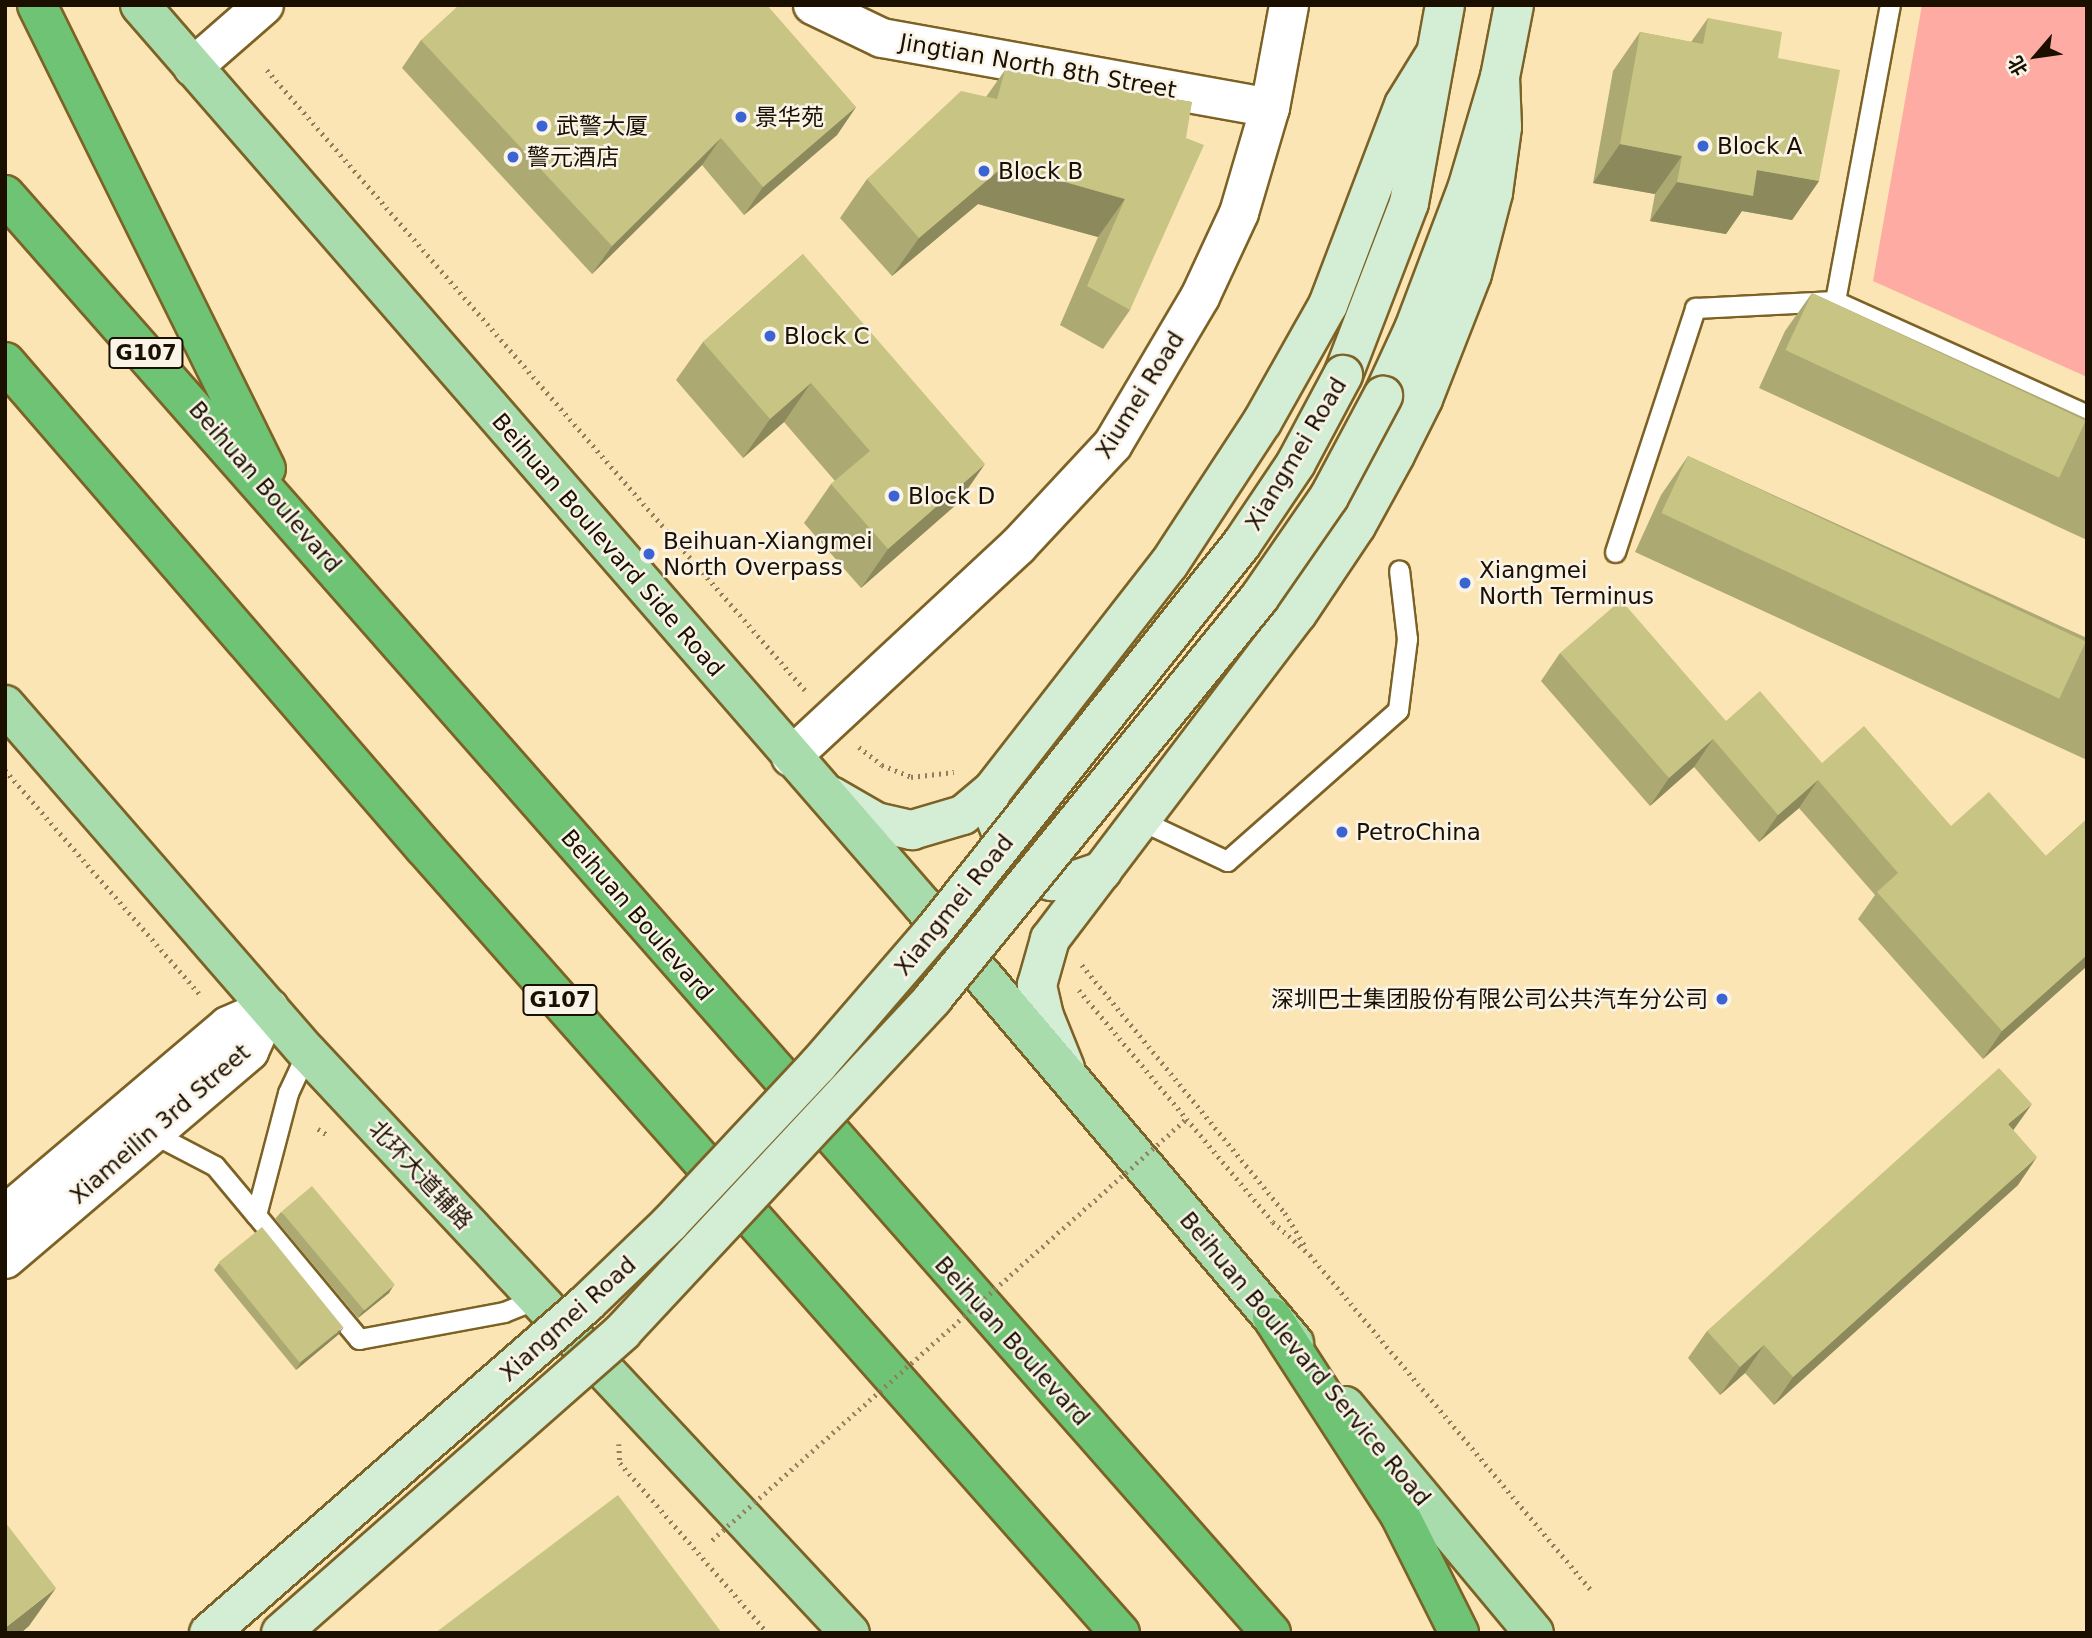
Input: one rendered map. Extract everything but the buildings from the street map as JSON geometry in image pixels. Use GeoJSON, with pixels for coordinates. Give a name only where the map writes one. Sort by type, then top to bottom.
{"type":"FeatureCollection","features":[{"type":"Feature","properties":{"kind":"highway"},"geometry":{"type":"LineString","coordinates":[[37,5],[287,511]]}},
{"type":"Feature","properties":{"kind":"highway","name":"Beihuan Boulevard"},"geometry":{"type":"LineString","coordinates":[[5,195],[287,511],[695,982],[1271,1633]]}},
{"type":"Feature","properties":{"kind":"highway","name":"G107"},"geometry":{"type":"LineString","coordinates":[[5,362],[425,847],[1120,1633]]}},
{"type":"Feature","properties":{"kind":"highway"},"geometry":{"type":"LineString","coordinates":[[1272,1317],[1400,1515],[1460,1633]]}},
{"type":"Feature","properties":{"kind":"main road","name":"Beihuan Boulevard Side Road"},"geometry":{"type":"LineString","coordinates":[[140,5],[1074,1086]]}},
{"type":"Feature","properties":{"kind":"main road","name":"Xiangmei Road"},"geometry":{"type":"LineString","coordinates":[[209,1633],[587,1303],[818,1065],[933,932],[1241,545],[1296,463],[1343,375],[1409,203],[1445,5]]}},
{"type":"Feature","properties":{"kind":"main road","name":"Xiangmei Road"},"geometry":{"type":"LineString","coordinates":[[281,1633],[623,1331],[933,998],[1252,608],[1329,496],[1383,396],[1414,329],[1467,189],[1500,77],[1514,5]]}},
{"type":"Feature","properties":{"kind":"main road"},"geometry":{"type":"LineString","coordinates":[[803,771],[859,814],[912,830],[963,815],[980,778],[1169,564],[1262,422],[1328,305],[1399,116],[1436,53]]}},
{"type":"Feature","properties":{"kind":"main road"},"geometry":{"type":"LineString","coordinates":[[1074,1086],[1051,1036],[1037,985],[1051,939],[1297,614],[1356,526],[1423,399],[1472,274],[1493,193],[1502,127],[1500,77]]}},
{"type":"Feature","properties":{"kind":"main road","name":"北环大道辅路"},"geometry":{"type":"LineString","coordinates":[[5,705],[307,1052],[850,1633]]}},
{"type":"Feature","properties":{"kind":"main road"},"geometry":{"type":"LineString","coordinates":[[980,778],[995,823],[1010,855],[1026,873],[1051,881],[1073,881],[1102,871]]}},
{"type":"Feature","properties":{"kind":"main road","name":"Beihuan Boulevard Service Road"},"geometry":{"type":"LineString","coordinates":[[1074,1086],[1272,1317],[1534,1633]]}},
{"type":"Feature","properties":{"kind":"street"},"geometry":{"type":"LineString","coordinates":[[193,67],[264,5]]}},
{"type":"Feature","properties":{"kind":"street","name":"Jingtian North 8th Street"},"geometry":{"type":"LineString","coordinates":[[813,5],[882,38],[1270,108]]}},
{"type":"Feature","properties":{"kind":"street","name":"Xiumei Road"},"geometry":{"type":"LineString","coordinates":[[803,771],[1113,444],[1200,298],[1239,213],[1270,108],[1289,5]]}},
{"type":"Feature","properties":{"kind":"street","name":"Xiameilin 3rd Street"},"geometry":{"type":"LineString","coordinates":[[5,1259],[249,1051],[270,1008]]}},
{"type":"Feature","properties":{"kind":"street","name":"Xiameilin 3rd Street"},"geometry":{"type":"LineString","coordinates":[[5,1215],[228,1026],[270,1008]]}},
{"type":"Feature","properties":{"kind":"lane"},"geometry":{"type":"LineString","coordinates":[[1835,302],[1890,5]]}},
{"type":"Feature","properties":{"kind":"lane"},"geometry":{"type":"LineString","coordinates":[[1615,552],[1695,308],[1835,302],[2087,415]]}},
{"type":"Feature","properties":{"kind":"lane"},"geometry":{"type":"LineString","coordinates":[[1142,821],[1227,861],[1398,710],[1407,639],[1399,570]]}},
{"type":"Feature","properties":{"kind":"lane"},"geometry":{"type":"LineString","coordinates":[[256,1215],[288,1093],[307,1052]]}},
{"type":"Feature","properties":{"kind":"lane"},"geometry":{"type":"LineString","coordinates":[[152,1133],[215,1166],[359,1339],[504,1312],[536,1298]]}},
{"type":"Feature","properties":{"kind":"path"},"geometry":{"type":"LineString","coordinates":[[267,70],[804,690]]}},
{"type":"Feature","properties":{"kind":"path"},"geometry":{"type":"LineString","coordinates":[[853,742],[882,765],[911,777],[956,771],[980,778]]}},
{"type":"Feature","properties":{"kind":"path"},"geometry":{"type":"LineString","coordinates":[[5,770],[199,993]]}},
{"type":"Feature","properties":{"kind":"path"},"geometry":{"type":"LineString","coordinates":[[1077,959],[1285,1213],[1310,1255]]}},
{"type":"Feature","properties":{"kind":"path"},"geometry":{"type":"LineString","coordinates":[[1075,986],[1273,1222],[1310,1255],[1590,1589]]}},
{"type":"Feature","properties":{"kind":"path"},"geometry":{"type":"LineString","coordinates":[[712,1540],[1185,1120]]}},
{"type":"Feature","properties":{"kind":"path"},"geometry":{"type":"LineString","coordinates":[[619,1434],[620,1462],[768,1633]]}},
{"type":"Feature","properties":{"kind":"shaded area"},"geometry":{"type":"Polygon","coordinates":[[[1922,5],[2087,5],[2087,377],[1873,281],[1922,5]]]}},
{"type":"Feature","properties":{"kind":"place","name":"景华苑"},"geometry":{"type":"Point","coordinates":[741,117]}},
{"type":"Feature","properties":{"kind":"place","name":"武警大厦"},"geometry":{"type":"Point","coordinates":[542,126]}},
{"type":"Feature","properties":{"kind":"place","name":"Block A"},"geometry":{"type":"Point","coordinates":[1703,146]}},
{"type":"Feature","properties":{"kind":"place","name":"警元酒店"},"geometry":{"type":"Point","coordinates":[513,157]}},
{"type":"Feature","properties":{"kind":"place","name":"Block B"},"geometry":{"type":"Point","coordinates":[984,171]}},
{"type":"Feature","properties":{"kind":"place","name":"Block C"},"geometry":{"type":"Point","coordinates":[770,336]}},
{"type":"Feature","properties":{"kind":"place","name":"Block D"},"geometry":{"type":"Point","coordinates":[894,496]}},
{"type":"Feature","properties":{"kind":"place","name":"Beihuan-Xiangmei North Overpass"},"geometry":{"type":"Point","coordinates":[649,554]}},
{"type":"Feature","properties":{"kind":"place","name":"Xiangmei North Terminus"},"geometry":{"type":"Point","coordinates":[1465,583]}},
{"type":"Feature","properties":{"kind":"place","name":"PetroChina"},"geometry":{"type":"Point","coordinates":[1342,832]}},
{"type":"Feature","properties":{"kind":"place","name":"深圳巴士集团股份有限公司公共汽车分公司"},"geometry":{"type":"Point","coordinates":[1722,999]}}]}
